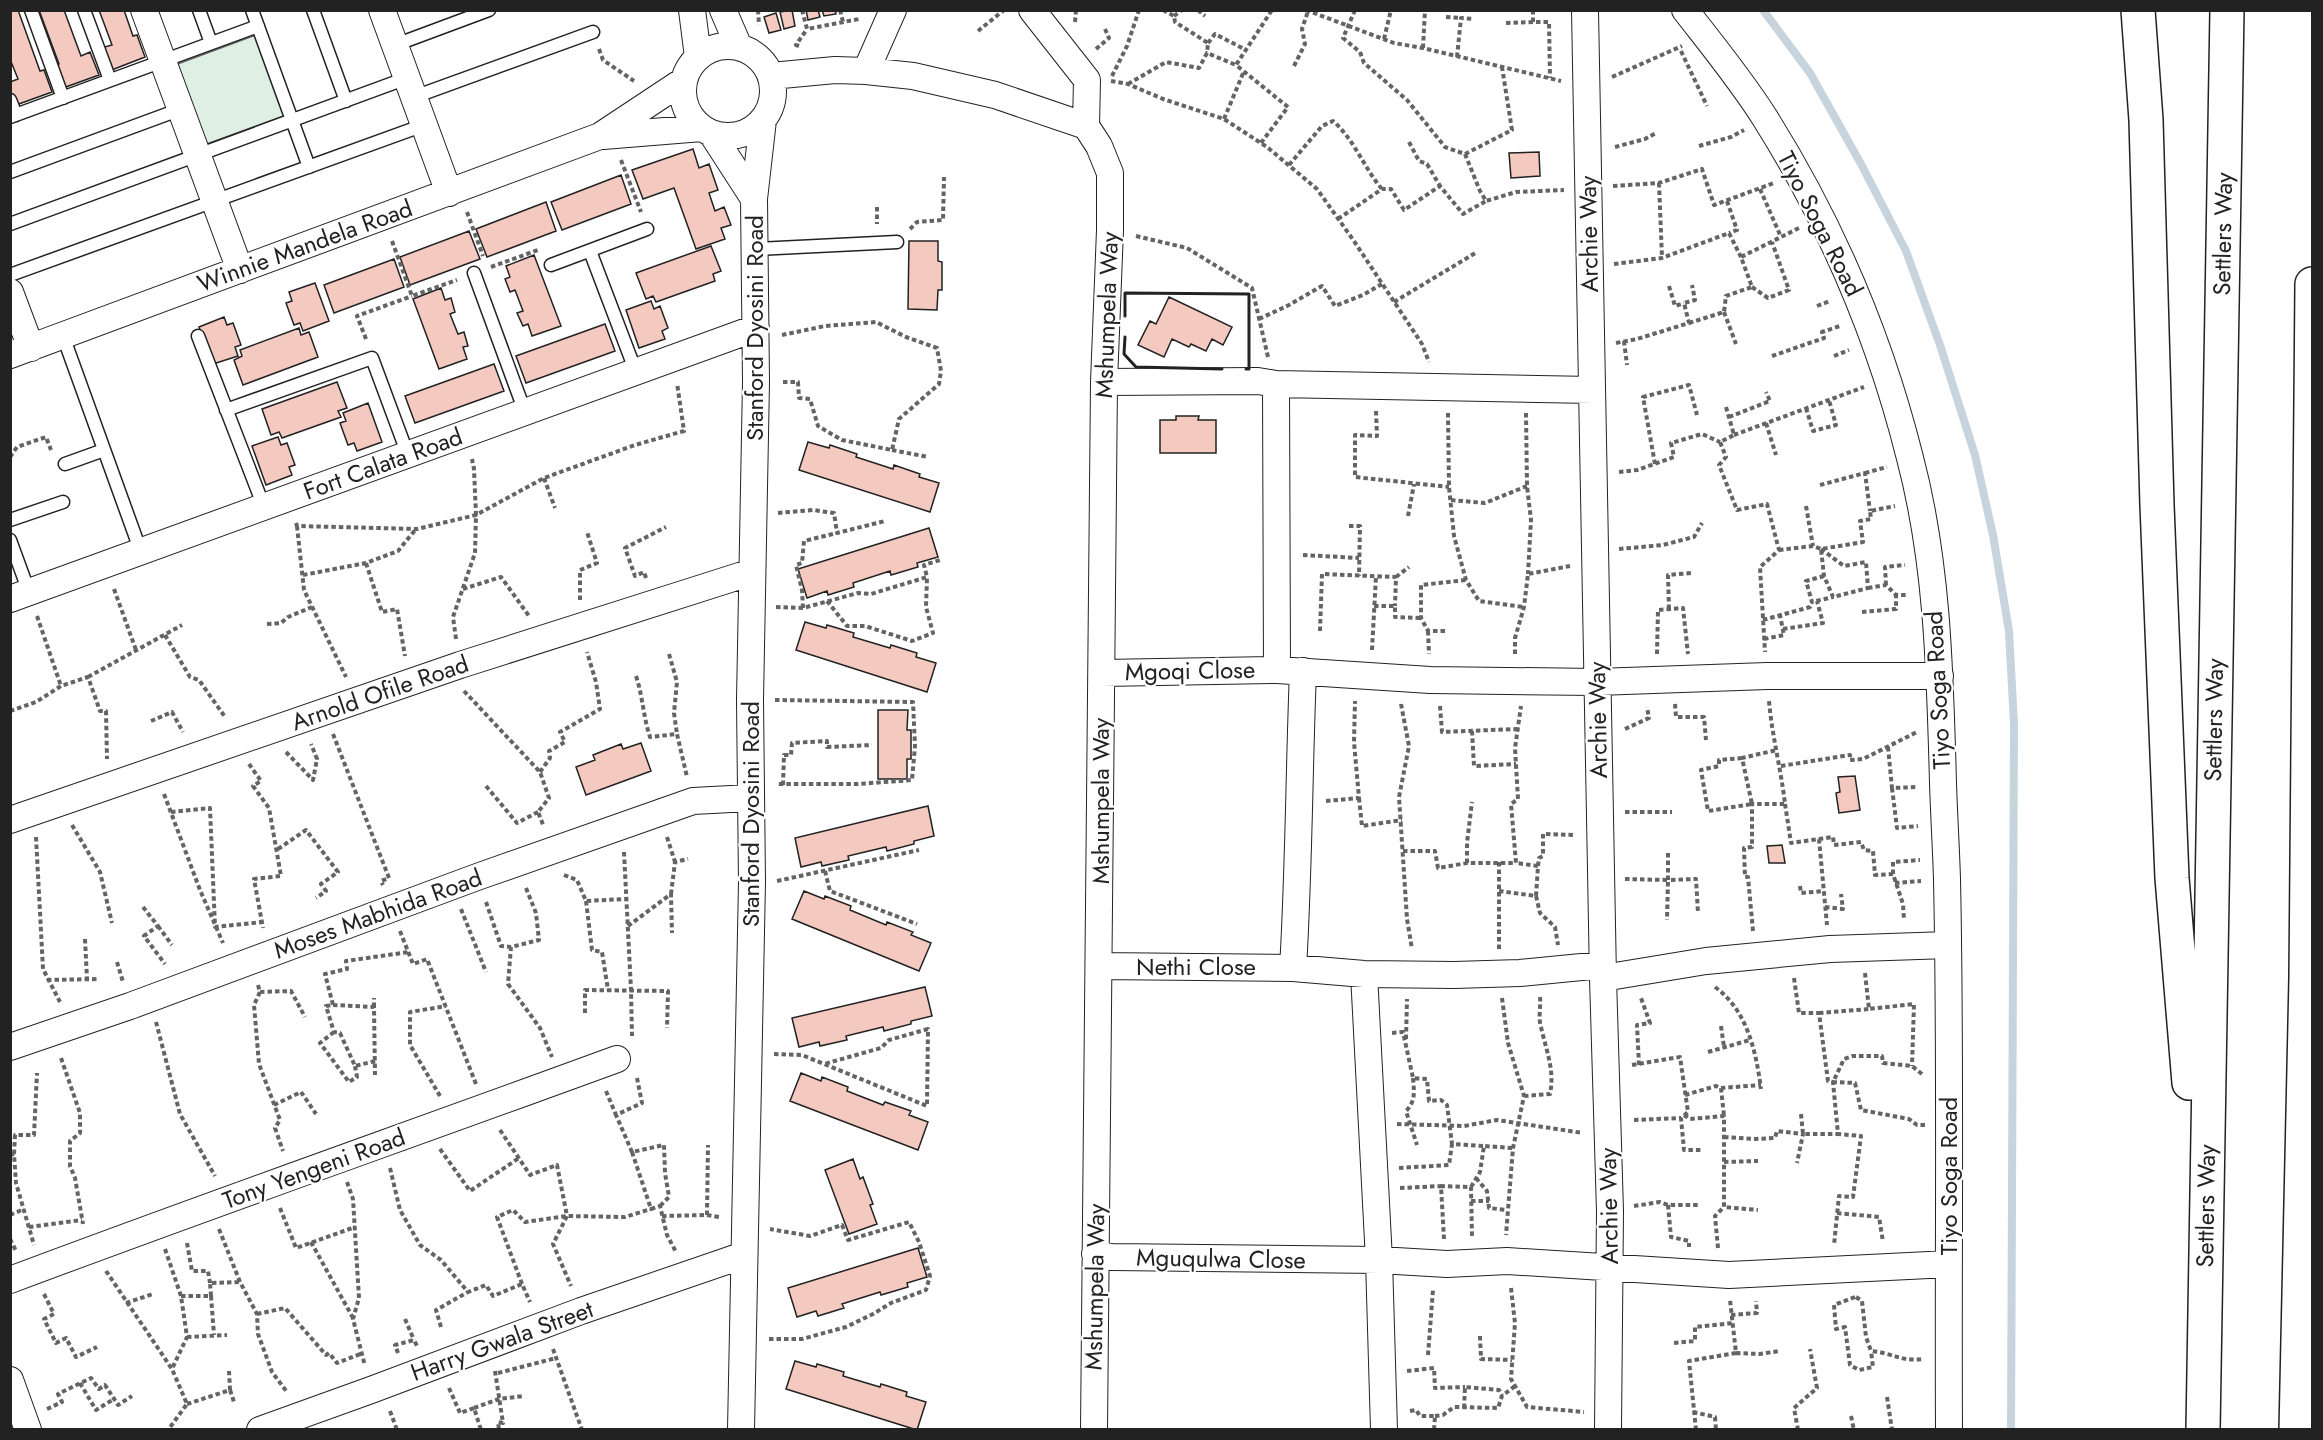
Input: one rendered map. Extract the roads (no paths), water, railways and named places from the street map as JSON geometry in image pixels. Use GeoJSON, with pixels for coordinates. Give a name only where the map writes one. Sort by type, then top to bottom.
{"type":"FeatureCollection","features":[{"type":"Feature","properties":{"kind":"highway"},"geometry":{"type":"LineString","coordinates":[[2138,10],[2146,120],[2156,494],[2172,878],[2205,1267]]}},
{"type":"Feature","properties":{"kind":"highway","name":"Settlers Way"},"geometry":{"type":"LineString","coordinates":[[2203,1430],[2227,10]]}},
{"type":"Feature","properties":{"kind":"highway"},"geometry":{"type":"LineString","coordinates":[[2296,1430],[2306,978],[2313,284]]}},
{"type":"Feature","properties":{"kind":"highway"},"geometry":{"type":"LineString","coordinates":[[2306,978],[2313,938]]}},
{"type":"Feature","properties":{"kind":"street"},"geometry":{"type":"LineString","coordinates":[[144,10],[240,270]]}},
{"type":"Feature","properties":{"kind":"street"},"geometry":{"type":"LineString","coordinates":[[382,10],[424,125],[454,191]]}},
{"type":"Feature","properties":{"kind":"street"},"geometry":{"type":"LineString","coordinates":[[692,10],[698,57]]}},
{"type":"Feature","properties":{"kind":"street"},"geometry":{"type":"LineString","coordinates":[[723,10],[739,47]]}},
{"type":"Feature","properties":{"kind":"street"},"geometry":{"type":"LineString","coordinates":[[771,76],[835,70],[913,76],[995,95],[1086,126],[1087,80],[1032,10]]}},
{"type":"Feature","properties":{"kind":"street","name":"Archie Way"},"geometry":{"type":"LineString","coordinates":[[1585,10],[1601,878],[1610,1211],[1608,1422]]}},
{"type":"Feature","properties":{"kind":"street","name":"Tiyo Soga Road"},"geometry":{"type":"LineString","coordinates":[[1685,10],[1765,118],[1821,218],[1855,289],[1887,379],[1920,501],[1933,594],[1943,726],[1948,945],[1949,1430]]}},
{"type":"Feature","properties":{"kind":"street"},"geometry":{"type":"LineString","coordinates":[[866,71],[892,11]]}},
{"type":"Feature","properties":{"kind":"street"},"geometry":{"type":"LineString","coordinates":[[707,131],[730,137],[749,132],[763,120],[771,107],[774,91],[771,76],[764,63],[753,52],[739,47],[717,47],[698,57],[689,68],[684,81],[683,95],[692,119],[707,131],[754,199]]}},
{"type":"Feature","properties":{"kind":"street","name":"Winnie Mandela Road"},"geometry":{"type":"LineString","coordinates":[[21,351],[600,136],[684,81]]}},
{"type":"Feature","properties":{"kind":"street","name":"Stanford Dyosini Road"},"geometry":{"type":"LineString","coordinates":[[741,1430],[752,882],[750,700],[756,382],[754,199],[763,120]]}},
{"type":"Feature","properties":{"kind":"street","name":"Mshumpela Way"},"geometry":{"type":"LineString","coordinates":[[1086,126],[1110,173],[1104,382],[1094,1430]]}},
{"type":"Feature","properties":{"kind":"street","name":"Winnie Mandela Road"},"geometry":{"type":"LineString","coordinates":[[600,136],[707,131]]}},
{"type":"Feature","properties":{"kind":"street"},"geometry":{"type":"LineString","coordinates":[[10,292],[21,351]]}},
{"type":"Feature","properties":{"kind":"street","name":"Fort Calata Road"},"geometry":{"type":"LineString","coordinates":[[20,596],[756,328]]}},
{"type":"Feature","properties":{"kind":"street"},"geometry":{"type":"LineString","coordinates":[[1104,382],[1592,390]]}},
{"type":"Feature","properties":{"kind":"street"},"geometry":{"type":"LineString","coordinates":[[1267,383],[1277,553],[1278,670]]}},
{"type":"Feature","properties":{"kind":"street","name":"Arnold Ofile Road"},"geometry":{"type":"LineString","coordinates":[[22,816],[460,665],[545,639],[579,625],[752,572]]}},
{"type":"Feature","properties":{"kind":"street","name":"Mgoqi Close"},"geometry":{"type":"LineString","coordinates":[[1102,673],[1278,670],[1438,680],[1597,682],[1767,676],[1940,676]]}},
{"type":"Feature","properties":{"kind":"street"},"geometry":{"type":"LineString","coordinates":[[1293,968],[1303,671]]}},
{"type":"Feature","properties":{"kind":"street","name":"Moses Mabhida Road"},"geometry":{"type":"LineString","coordinates":[[10,1047],[148,999],[624,824],[693,801],[750,790]]}},
{"type":"Feature","properties":{"kind":"street","name":"Nethi Close"},"geometry":{"type":"LineString","coordinates":[[1100,966],[1293,968],[1364,974],[1499,974],[1547,971],[1632,974],[1706,961],[1830,949],[1948,945]]}},
{"type":"Feature","properties":{"kind":"street"},"geometry":{"type":"LineString","coordinates":[[1364,974],[1379,1260],[1383,1422]]}},
{"type":"Feature","properties":{"kind":"street","name":"Tony Yengeni Road"},"geometry":{"type":"LineString","coordinates":[[28,1273],[625,1056]]}},
{"type":"Feature","properties":{"kind":"street","name":"Mguqulwa Close"},"geometry":{"type":"LineString","coordinates":[[1095,1254],[1111,1257],[1379,1260],[1441,1264],[1507,1261],[1729,1275],[1949,1264]]}},
{"type":"Feature","properties":{"kind":"street","name":"Harry Gwala Street"},"geometry":{"type":"LineString","coordinates":[[260,1430],[581,1311],[744,1255]]}},
{"type":"Feature","properties":{"kind":"street"},"geometry":{"type":"LineString","coordinates":[[10,1380],[27,1425]]}},
{"type":"Feature","properties":{"kind":"lane"},"geometry":{"type":"LineString","coordinates":[[31,10],[63,98]]}},
{"type":"Feature","properties":{"kind":"lane"},"geometry":{"type":"LineString","coordinates":[[84,10],[110,80]]}},
{"type":"Feature","properties":{"kind":"lane"},"geometry":{"type":"LineString","coordinates":[[199,10],[211,43]]}},
{"type":"Feature","properties":{"kind":"lane"},"geometry":{"type":"LineString","coordinates":[[252,10],[309,167]]}},
{"type":"Feature","properties":{"kind":"lane"},"geometry":{"type":"LineString","coordinates":[[313,10],[346,100]]}},
{"type":"Feature","properties":{"kind":"lane"},"geometry":{"type":"LineString","coordinates":[[395,45],[489,10]]}},
{"type":"Feature","properties":{"kind":"lane"},"geometry":{"type":"LineString","coordinates":[[10,100],[13,116],[258,26]]}},
{"type":"Feature","properties":{"kind":"lane"},"geometry":{"type":"LineString","coordinates":[[10,224],[346,100],[410,88],[593,32]]}},
{"type":"Feature","properties":{"kind":"lane"},"geometry":{"type":"LineString","coordinates":[[10,172],[181,109]]}},
{"type":"Feature","properties":{"kind":"lane"},"geometry":{"type":"LineString","coordinates":[[10,275],[424,125]]}},
{"type":"Feature","properties":{"kind":"lane"},"geometry":{"type":"LineString","coordinates":[[550,265],[647,229]]}},
{"type":"Feature","properties":{"kind":"lane"},"geometry":{"type":"LineString","coordinates":[[756,249],[897,242]]}},
{"type":"Feature","properties":{"kind":"lane"},"geometry":{"type":"LineString","coordinates":[[590,250],[636,372]]}},
{"type":"Feature","properties":{"kind":"lane"},"geometry":{"type":"LineString","coordinates":[[474,273],[525,412]]}},
{"type":"Feature","properties":{"kind":"lane"},"geometry":{"type":"LineString","coordinates":[[63,336],[141,552]]}},
{"type":"Feature","properties":{"kind":"lane"},"geometry":{"type":"LineString","coordinates":[[198,336],[226,410],[276,503]]}},
{"type":"Feature","properties":{"kind":"lane"},"geometry":{"type":"LineString","coordinates":[[226,410],[372,358],[408,455]]}},
{"type":"Feature","properties":{"kind":"lane"},"geometry":{"type":"LineString","coordinates":[[65,464],[104,450]]}},
{"type":"Feature","properties":{"kind":"lane"},"geometry":{"type":"LineString","coordinates":[[10,520],[63,502]]}},
{"type":"Feature","properties":{"kind":"lane"},"geometry":{"type":"LineString","coordinates":[[10,540],[20,596]]}},
{"type":"Feature","properties":{"kind":"waterway"},"geometry":{"type":"LineString","coordinates":[[1763,10],[1810,73],[1906,251],[1940,345],[1975,455],[1993,535],[2009,631],[2014,724],[2011,1430]]}}]}
